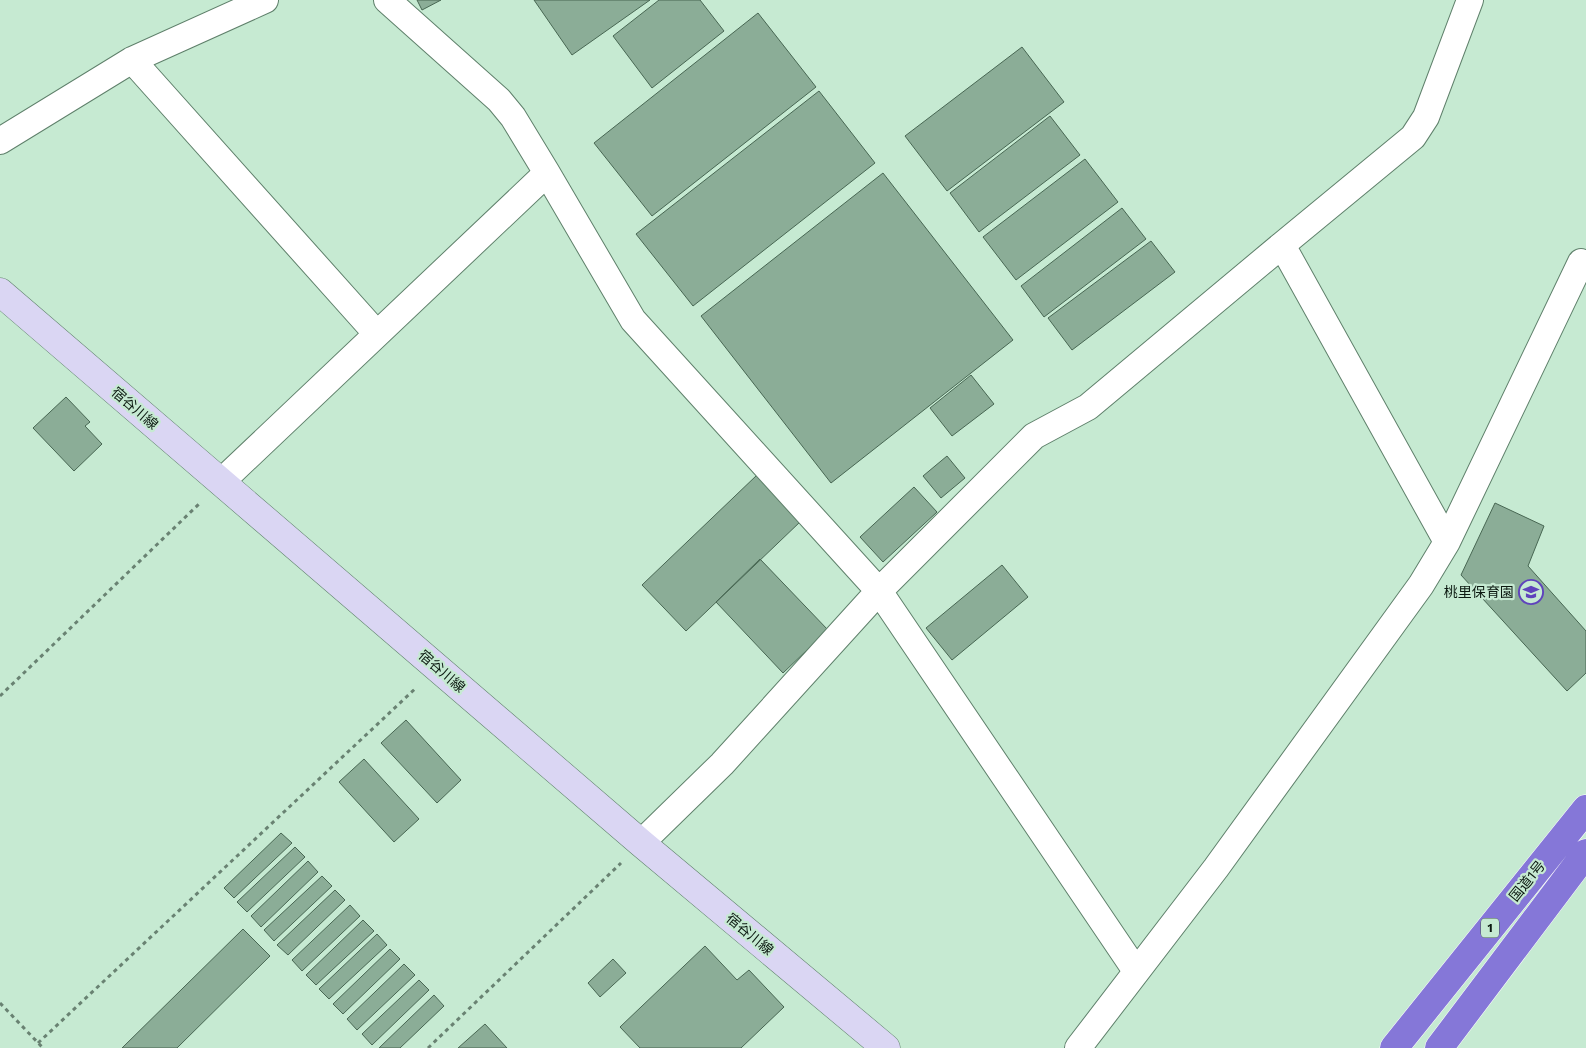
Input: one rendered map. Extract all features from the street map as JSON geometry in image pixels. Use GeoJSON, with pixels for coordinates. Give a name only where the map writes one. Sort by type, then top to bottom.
{"type":"FeatureCollection","features":[{"type":"Feature","properties":{"kind":"highway","name":"国道1号"},"geometry":{"type":"LineString","coordinates":[[1394,1048],[1586,808]]}},
{"type":"Feature","properties":{"kind":"highway","name":"1"},"geometry":{"type":"LineString","coordinates":[[1439,1048],[1586,853]]}},
{"type":"Feature","properties":{"kind":"main road","name":"宿谷川線"},"geometry":{"type":"LineString","coordinates":[[0,292],[642,844],[886,1048]]}},
{"type":"Feature","properties":{"kind":"street"},"geometry":{"type":"LineString","coordinates":[[0,141],[132,60],[265,0]]}},
{"type":"Feature","properties":{"kind":"street"},"geometry":{"type":"LineString","coordinates":[[386,0],[499,100],[514,117],[634,320],[879,591],[1136,971]]}},
{"type":"Feature","properties":{"kind":"street"},"geometry":{"type":"LineString","coordinates":[[642,844],[722,764],[879,591],[1034,436],[1088,407],[1413,137],[1426,117],[1470,0]]}},
{"type":"Feature","properties":{"kind":"street"},"geometry":{"type":"LineString","coordinates":[[132,60],[377,334]]}},
{"type":"Feature","properties":{"kind":"street"},"geometry":{"type":"LineString","coordinates":[[221,482],[547,173]]}},
{"type":"Feature","properties":{"kind":"street"},"geometry":{"type":"LineString","coordinates":[[1282,245],[1447,542]]}},
{"type":"Feature","properties":{"kind":"street"},"geometry":{"type":"LineString","coordinates":[[1078,1048],[1216,868],[1421,585],[1447,542],[1584,259]]}},
{"type":"Feature","properties":{"kind":"path"},"geometry":{"type":"LineString","coordinates":[[0,696],[221,482]]}},
{"type":"Feature","properties":{"kind":"path"},"geometry":{"type":"LineString","coordinates":[[38,1043],[438,667]]}},
{"type":"Feature","properties":{"kind":"path"},"geometry":{"type":"LineString","coordinates":[[428,1048],[642,844]]}},
{"type":"Feature","properties":{"kind":"path"},"geometry":{"type":"LineString","coordinates":[[0,1003],[43,1048]]}},
{"type":"Feature","properties":{"kind":"building"},"geometry":{"type":"Polygon","coordinates":[[[417,0],[441,0],[422,10],[417,0]]]}},
{"type":"Feature","properties":{"kind":"building"},"geometry":{"type":"Polygon","coordinates":[[[534,0],[650,0],[572,55],[534,0]]]}},
{"type":"Feature","properties":{"kind":"building"},"geometry":{"type":"Polygon","coordinates":[[[659,0],[700,0],[724,31],[652,88],[613,36],[659,0]]]}},
{"type":"Feature","properties":{"kind":"building"},"geometry":{"type":"Polygon","coordinates":[[[758,13],[816,87],[652,216],[594,143],[758,13]]]}},
{"type":"Feature","properties":{"kind":"building"},"geometry":{"type":"Polygon","coordinates":[[[1022,47],[1064,102],[947,191],[905,136],[1022,47]]]}},
{"type":"Feature","properties":{"kind":"building"},"geometry":{"type":"Polygon","coordinates":[[[819,91],[875,163],[693,306],[636,234],[819,91]]]}},
{"type":"Feature","properties":{"kind":"building"},"geometry":{"type":"Polygon","coordinates":[[[1050,116],[1080,155],[979,232],[950,193],[1050,116]]]}},
{"type":"Feature","properties":{"kind":"building"},"geometry":{"type":"Polygon","coordinates":[[[1085,159],[1118,202],[1016,280],[983,237],[1085,159]]]}},
{"type":"Feature","properties":{"kind":"building"},"geometry":{"type":"Polygon","coordinates":[[[883,173],[1013,340],[831,483],[701,316],[883,173]]]}},
{"type":"Feature","properties":{"kind":"building"},"geometry":{"type":"Polygon","coordinates":[[[1122,208],[1146,239],[1044,317],[1021,286],[1122,208]]]}},
{"type":"Feature","properties":{"kind":"building"},"geometry":{"type":"Polygon","coordinates":[[[1151,241],[1175,272],[1072,350],[1048,318],[1151,241]]]}},
{"type":"Feature","properties":{"kind":"building"},"geometry":{"type":"Polygon","coordinates":[[[971,375],[994,404],[952,436],[930,408],[971,375]]]}},
{"type":"Feature","properties":{"kind":"building"},"geometry":{"type":"Polygon","coordinates":[[[66,397],[90,422],[85,426],[102,444],[74,471],[33,428],[66,397]]]}},
{"type":"Feature","properties":{"kind":"building"},"geometry":{"type":"Polygon","coordinates":[[[947,456],[965,478],[941,498],[923,476],[947,456]]]}},
{"type":"Feature","properties":{"kind":"building"},"geometry":{"type":"Polygon","coordinates":[[[757,475],[801,521],[686,631],[642,585],[757,475]]]}},
{"type":"Feature","properties":{"kind":"building"},"geometry":{"type":"Polygon","coordinates":[[[914,487],[937,512],[883,562],[860,537],[914,487]]]}},
{"type":"Feature","properties":{"kind":"building"},"geometry":{"type":"Polygon","coordinates":[[[1495,503],[1544,526],[1528,566],[1586,631],[1586,673],[1567,691],[1461,575],[1495,503]]]}},
{"type":"Feature","properties":{"kind":"building"},"geometry":{"type":"Polygon","coordinates":[[[760,559],[828,630],[783,673],[716,602],[760,559]]]}},
{"type":"Feature","properties":{"kind":"building"},"geometry":{"type":"Polygon","coordinates":[[[1002,565],[1028,597],[952,660],[926,628],[1002,565]]]}},
{"type":"Feature","properties":{"kind":"building"},"geometry":{"type":"Polygon","coordinates":[[[406,720],[461,780],[437,803],[381,743],[406,720]]]}},
{"type":"Feature","properties":{"kind":"building"},"geometry":{"type":"Polygon","coordinates":[[[364,759],[419,819],[394,842],[339,782],[364,759]]]}},
{"type":"Feature","properties":{"kind":"building"},"geometry":{"type":"Polygon","coordinates":[[[281,833],[292,843],[234,898],[224,888],[281,833]]]}},
{"type":"Feature","properties":{"kind":"building"},"geometry":{"type":"Polygon","coordinates":[[[295,847],[305,857],[247,912],[237,902],[295,847]]]}},
{"type":"Feature","properties":{"kind":"building"},"geometry":{"type":"Polygon","coordinates":[[[308,861],[318,872],[261,927],[251,916],[308,861]]]}},
{"type":"Feature","properties":{"kind":"building"},"geometry":{"type":"Polygon","coordinates":[[[322,876],[332,886],[274,941],[264,930],[322,876]]]}},
{"type":"Feature","properties":{"kind":"building"},"geometry":{"type":"Polygon","coordinates":[[[335,890],[345,900],[288,955],[277,945],[335,890]]]}},
{"type":"Feature","properties":{"kind":"building"},"geometry":{"type":"Polygon","coordinates":[[[350,905],[360,916],[302,971],[292,960],[350,905]]]}},
{"type":"Feature","properties":{"kind":"building"},"geometry":{"type":"Polygon","coordinates":[[[363,920],[374,931],[316,985],[306,975],[363,920]]]}},
{"type":"Feature","properties":{"kind":"building"},"geometry":{"type":"Polygon","coordinates":[[[243,929],[270,956],[177,1048],[122,1048],[243,929]]]}},
{"type":"Feature","properties":{"kind":"building"},"geometry":{"type":"Polygon","coordinates":[[[377,934],[387,945],[329,999],[319,989],[377,934]]]}},
{"type":"Feature","properties":{"kind":"building"},"geometry":{"type":"Polygon","coordinates":[[[705,946],[737,980],[749,970],[784,1007],[741,1048],[640,1048],[620,1027],[705,946]]]}},
{"type":"Feature","properties":{"kind":"building"},"geometry":{"type":"Polygon","coordinates":[[[390,949],[400,959],[343,1014],[333,1004],[390,949]]]}},
{"type":"Feature","properties":{"kind":"building"},"geometry":{"type":"Polygon","coordinates":[[[613,959],[626,973],[600,997],[588,983],[613,959]]]}},
{"type":"Feature","properties":{"kind":"building"},"geometry":{"type":"Polygon","coordinates":[[[404,964],[415,975],[357,1030],[347,1019],[404,964]]]}},
{"type":"Feature","properties":{"kind":"building"},"geometry":{"type":"Polygon","coordinates":[[[419,980],[429,990],[372,1045],[362,1034],[419,980]]]}},
{"type":"Feature","properties":{"kind":"building"},"geometry":{"type":"Polygon","coordinates":[[[434,995],[444,1006],[400,1048],[379,1048],[434,995]]]}},
{"type":"Feature","properties":{"kind":"building"},"geometry":{"type":"Polygon","coordinates":[[[485,1024],[507,1048],[458,1048],[485,1024]]]}},
{"type":"Feature","properties":{"kind":"place","name":"桃里保育園"},"geometry":{"type":"Point","coordinates":[1531,592]}}]}
